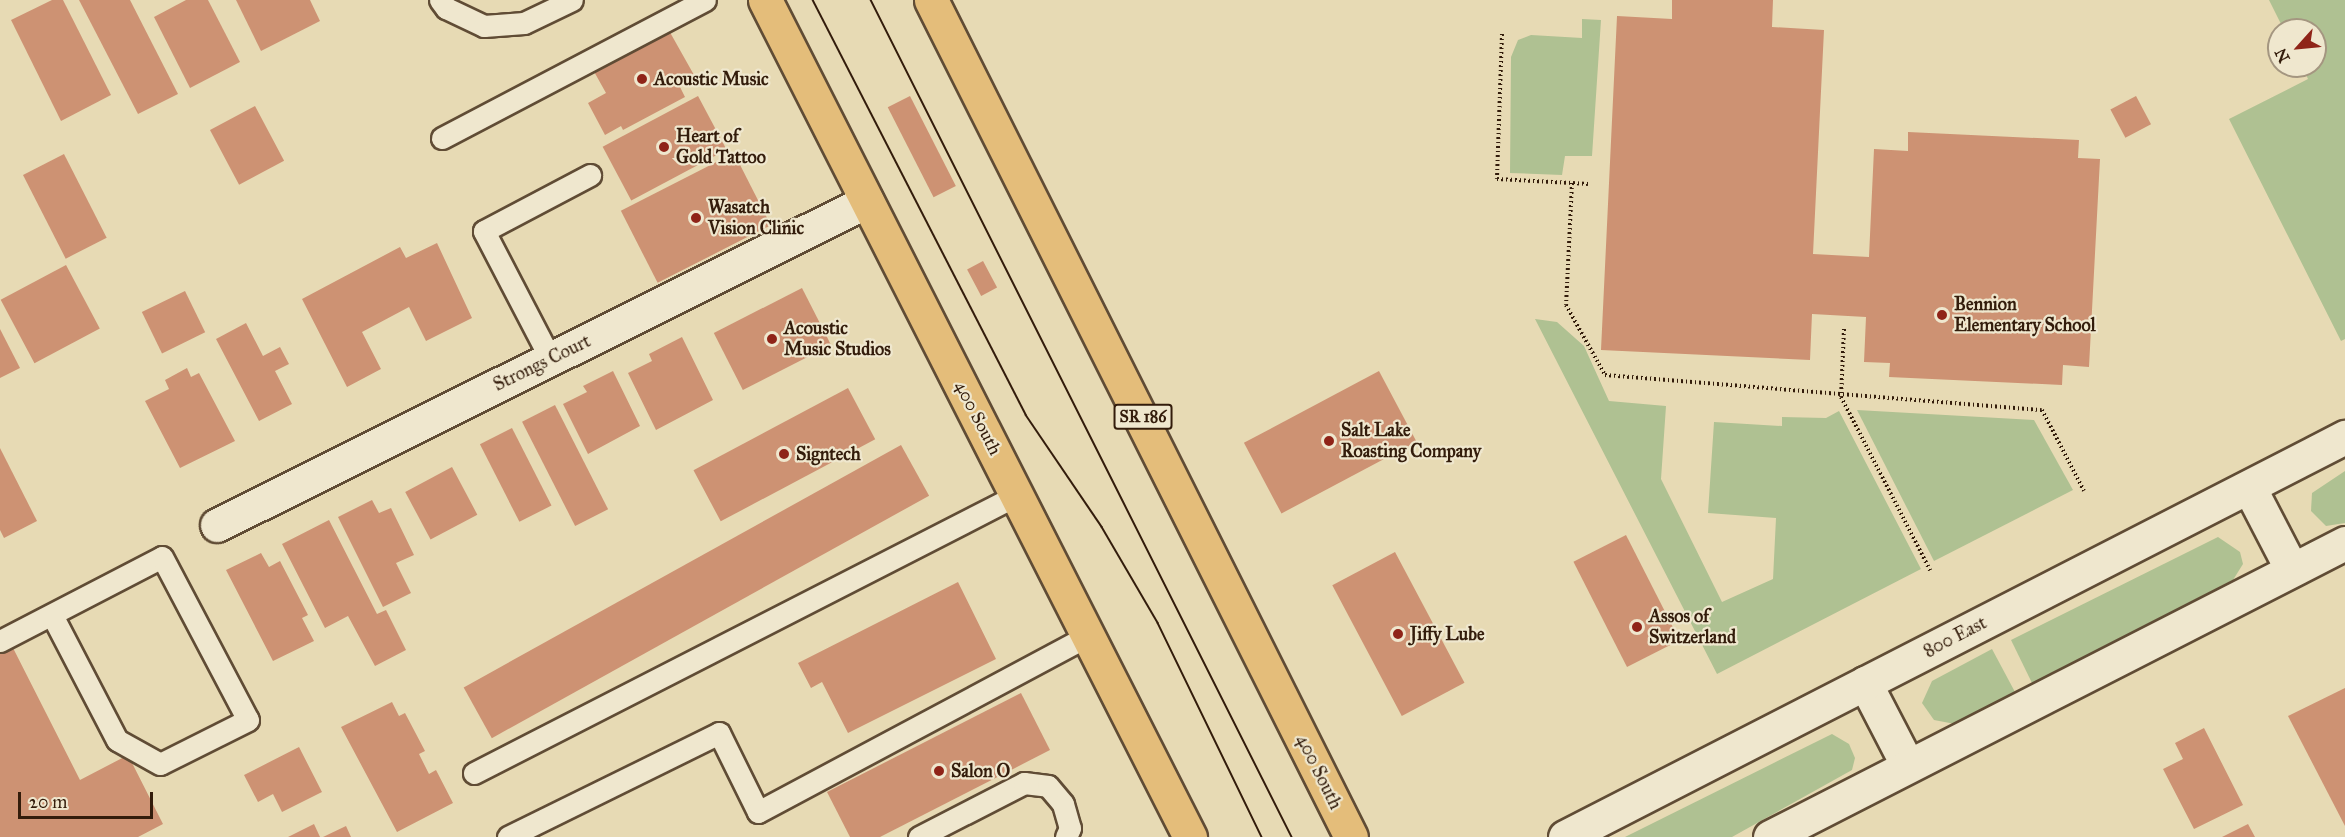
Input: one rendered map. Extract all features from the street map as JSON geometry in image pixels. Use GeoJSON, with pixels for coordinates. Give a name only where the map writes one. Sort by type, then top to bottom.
{"type":"FeatureCollection","features":[{"type":"Feature","properties":{"kind":"main road","name":"400 South"},"geometry":{"type":"LineString","coordinates":[[765,0],[1190,837]]}},
{"type":"Feature","properties":{"kind":"main road","name":"400 South"},"geometry":{"type":"LineString","coordinates":[[931,0],[1351,837]]}},
{"type":"Feature","properties":{"kind":"street","name":"Strongs Court"},"geometry":{"type":"LineString","coordinates":[[217,525],[867,201]]}},
{"type":"Feature","properties":{"kind":"street","name":"800 East"},"geometry":{"type":"LineString","coordinates":[[1565,837],[2345,438]]}},
{"type":"Feature","properties":{"kind":"street"},"geometry":{"type":"LineString","coordinates":[[2249,487],[2292,570]]}},
{"type":"Feature","properties":{"kind":"street"},"geometry":{"type":"LineString","coordinates":[[1770,837],[2345,543]]}},
{"type":"Feature","properties":{"kind":"street"},"geometry":{"type":"LineString","coordinates":[[1865,683],[1908,766]]}},
{"type":"Feature","properties":{"kind":"lane"},"geometry":{"type":"LineString","coordinates":[[440,0],[446,8],[484,26],[524,23],[572,0]]}},
{"type":"Feature","properties":{"kind":"lane"},"geometry":{"type":"LineString","coordinates":[[442,138],[705,0]]}},
{"type":"Feature","properties":{"kind":"lane"},"geometry":{"type":"LineString","coordinates":[[550,358],[484,231],[591,175]]}},
{"type":"Feature","properties":{"kind":"lane"},"geometry":{"type":"LineString","coordinates":[[474,774],[1017,495]]}},
{"type":"Feature","properties":{"kind":"lane"},"geometry":{"type":"LineString","coordinates":[[0,641],[162,557],[248,720],[160,764],[117,740],[52,615]]}},
{"type":"Feature","properties":{"kind":"lane"},"geometry":{"type":"LineString","coordinates":[[508,837],[719,733],[758,812],[1088,636]]}},
{"type":"Feature","properties":{"kind":"lane"},"geometry":{"type":"LineString","coordinates":[[919,837],[1024,783],[1048,786],[1063,804],[1071,828],[1066,837]]}},
{"type":"Feature","properties":{"kind":"path"},"geometry":{"type":"LineString","coordinates":[[1502,34],[1497,179],[1588,184]]}},
{"type":"Feature","properties":{"kind":"path"},"geometry":{"type":"LineString","coordinates":[[1572,183],[1566,305],[1605,375],[1798,387],[1840,397],[2042,410],[2084,491]]}},
{"type":"Feature","properties":{"kind":"path"},"geometry":{"type":"LineString","coordinates":[[1844,329],[1840,397],[1930,570]]}},
{"type":"Feature","properties":{"kind":"green space"},"geometry":{"type":"Polygon","coordinates":[[[2269,0],[2345,0],[2345,339],[2341,341],[2229,119],[2308,78],[2327,78],[2327,18],[2278,18],[2269,0]]]}},
{"type":"Feature","properties":{"kind":"green space"},"geometry":{"type":"Polygon","coordinates":[[[1582,19],[1601,20],[1592,156],[1565,156],[1562,175],[1510,173],[1511,57],[1518,40],[1531,35],[1582,38],[1582,19]]]}},
{"type":"Feature","properties":{"kind":"green space"},"geometry":{"type":"Polygon","coordinates":[[[1535,319],[1557,322],[1584,346],[1609,401],[1666,406],[1661,479],[1722,602],[1773,579],[1776,518],[1708,513],[1714,422],[1782,426],[1782,417],[1826,418],[1839,411],[1921,569],[1717,674],[1535,319]]]}},
{"type":"Feature","properties":{"kind":"green space"},"geometry":{"type":"Polygon","coordinates":[[[1857,410],[2034,420],[2073,490],[1934,561],[1857,410]]]}},
{"type":"Feature","properties":{"kind":"green space"},"geometry":{"type":"Polygon","coordinates":[[[2345,471],[2345,523],[2326,526],[2311,511],[2312,493],[2345,471]]]}},
{"type":"Feature","properties":{"kind":"green space"},"geometry":{"type":"Polygon","coordinates":[[[2218,537],[2240,552],[2243,564],[2233,580],[2032,683],[2011,640],[2218,537]]]}},
{"type":"Feature","properties":{"kind":"green space"},"geometry":{"type":"Polygon","coordinates":[[[1992,649],[2015,692],[1955,724],[1934,720],[1922,703],[1932,681],[1992,649]]]}},
{"type":"Feature","properties":{"kind":"green space"},"geometry":{"type":"Polygon","coordinates":[[[1832,734],[1849,744],[1855,758],[1852,770],[1732,837],[1625,837],[1832,734]]]}},
{"type":"Feature","properties":{"kind":"building"},"geometry":{"type":"Polygon","coordinates":[[[52,0],[63,0],[111,95],[61,121],[11,20],[52,0]]]}},
{"type":"Feature","properties":{"kind":"building"},"geometry":{"type":"Polygon","coordinates":[[[79,0],[130,0],[178,94],[138,114],[79,0]]]}},
{"type":"Feature","properties":{"kind":"building"},"geometry":{"type":"Polygon","coordinates":[[[186,0],[208,0],[240,62],[190,88],[154,17],[186,0]]]}},
{"type":"Feature","properties":{"kind":"building"},"geometry":{"type":"Polygon","coordinates":[[[236,0],[310,0],[320,21],[261,51],[236,0]]]}},
{"type":"Feature","properties":{"kind":"building"},"geometry":{"type":"Polygon","coordinates":[[[1672,0],[1773,0],[1772,27],[1824,30],[1813,254],[1869,257],[1874,149],[1908,151],[1908,132],[2079,140],[2078,158],[2100,159],[2089,367],[2063,365],[2062,385],[1889,377],[1890,363],[1864,362],[1866,317],[1812,314],[1810,360],[1601,350],[1617,16],[1672,19],[1672,0]]]}},
{"type":"Feature","properties":{"kind":"building","name":"Acoustic Music"},"geometry":{"type":"Polygon","coordinates":[[[667,27],[694,75],[678,83],[685,97],[623,130],[621,126],[605,135],[588,103],[606,93],[592,68],[667,27]]]}},
{"type":"Feature","properties":{"kind":"building","name":"Heart of Gold Tattoo"},"geometry":{"type":"Polygon","coordinates":[[[698,96],[727,150],[631,201],[603,147],[698,96]]]}},
{"type":"Feature","properties":{"kind":"building"},"geometry":{"type":"Polygon","coordinates":[[[910,96],[956,186],[934,197],[888,107],[910,96]]]}},
{"type":"Feature","properties":{"kind":"building"},"geometry":{"type":"Polygon","coordinates":[[[2136,96],[2151,124],[2125,138],[2110,110],[2136,96]]]}},
{"type":"Feature","properties":{"kind":"building"},"geometry":{"type":"Polygon","coordinates":[[[255,106],[284,161],[239,185],[210,130],[255,106]]]}},
{"type":"Feature","properties":{"kind":"building","name":"Wasatch Vision Clinic"},"geometry":{"type":"Polygon","coordinates":[[[734,153],[771,225],[658,283],[621,211],[734,153]]]}},
{"type":"Feature","properties":{"kind":"building"},"geometry":{"type":"Polygon","coordinates":[[[64,154],[107,238],[66,259],[23,175],[64,154]]]}},
{"type":"Feature","properties":{"kind":"building"},"geometry":{"type":"Polygon","coordinates":[[[437,243],[472,318],[426,341],[409,307],[362,332],[381,369],[347,387],[302,299],[400,247],[406,258],[437,243]]]}},
{"type":"Feature","properties":{"kind":"building"},"geometry":{"type":"Polygon","coordinates":[[[983,261],[997,287],[981,296],[967,269],[983,261]]]}},
{"type":"Feature","properties":{"kind":"building"},"geometry":{"type":"Polygon","coordinates":[[[66,265],[100,329],[34,363],[1,300],[66,265]]]}},
{"type":"Feature","properties":{"kind":"building","name":"Acoustic Music Studios"},"geometry":{"type":"Polygon","coordinates":[[[802,288],[831,345],[743,390],[714,333],[802,288]]]}},
{"type":"Feature","properties":{"kind":"building"},"geometry":{"type":"Polygon","coordinates":[[[185,291],[205,332],[162,353],[142,312],[185,291]]]}},
{"type":"Feature","properties":{"kind":"building"},"geometry":{"type":"Polygon","coordinates":[[[246,323],[263,356],[280,347],[289,364],[275,371],[292,404],[259,421],[216,339],[246,323]]]}},
{"type":"Feature","properties":{"kind":"building"},"geometry":{"type":"Polygon","coordinates":[[[0,329],[20,368],[0,378],[0,329]]]}},
{"type":"Feature","properties":{"kind":"building"},"geometry":{"type":"Polygon","coordinates":[[[682,337],[713,400],[656,430],[628,373],[652,361],[649,354],[682,337]]]}},
{"type":"Feature","properties":{"kind":"building"},"geometry":{"type":"Polygon","coordinates":[[[187,368],[191,377],[199,373],[235,441],[180,468],[145,401],[169,389],[165,380],[187,368]]]}},
{"type":"Feature","properties":{"kind":"building"},"geometry":{"type":"Polygon","coordinates":[[[613,371],[640,426],[588,454],[563,404],[587,392],[583,386],[613,371]]]}},
{"type":"Feature","properties":{"kind":"building","name":"Salt Lake Roasting Company"},"geometry":{"type":"Polygon","coordinates":[[[1379,371],[1417,442],[1281,513],[1244,443],[1379,371]]]}},
{"type":"Feature","properties":{"kind":"building","name":"Signtech"},"geometry":{"type":"Polygon","coordinates":[[[848,388],[875,439],[721,521],[693,470],[848,388]]]}},
{"type":"Feature","properties":{"kind":"building"},"geometry":{"type":"Polygon","coordinates":[[[555,405],[608,509],[575,526],[522,422],[555,405]]]}},
{"type":"Feature","properties":{"kind":"building"},"geometry":{"type":"Polygon","coordinates":[[[512,428],[551,506],[519,522],[480,444],[512,428]]]}},
{"type":"Feature","properties":{"kind":"building"},"geometry":{"type":"Polygon","coordinates":[[[901,445],[929,496],[492,738],[464,687],[901,445]]]}},
{"type":"Feature","properties":{"kind":"building"},"geometry":{"type":"Polygon","coordinates":[[[0,448],[37,521],[4,538],[0,530],[0,448]]]}},
{"type":"Feature","properties":{"kind":"building"},"geometry":{"type":"Polygon","coordinates":[[[452,467],[477,515],[431,540],[405,492],[452,467]]]}},
{"type":"Feature","properties":{"kind":"building"},"geometry":{"type":"Polygon","coordinates":[[[372,500],[379,513],[391,508],[414,555],[396,563],[411,593],[383,607],[338,517],[372,500]]]}},
{"type":"Feature","properties":{"kind":"building"},"geometry":{"type":"Polygon","coordinates":[[[329,520],[377,614],[386,610],[406,650],[375,666],[348,616],[325,628],[282,544],[329,520]]]}},
{"type":"Feature","properties":{"kind":"building"},"geometry":{"type":"Polygon","coordinates":[[[1626,535],[1680,640],[1627,667],[1573,562],[1626,535]]]}},
{"type":"Feature","properties":{"kind":"building","name":"Jiffy Lube"},"geometry":{"type":"Polygon","coordinates":[[[1395,552],[1464,683],[1402,716],[1332,585],[1395,552]]]}},
{"type":"Feature","properties":{"kind":"building"},"geometry":{"type":"Polygon","coordinates":[[[261,553],[269,567],[280,561],[308,615],[302,618],[314,641],[273,661],[226,570],[261,553]]]}},
{"type":"Feature","properties":{"kind":"building"},"geometry":{"type":"Polygon","coordinates":[[[958,582],[996,659],[848,733],[822,682],[811,688],[798,663],[958,582]]]}},
{"type":"Feature","properties":{"kind":"building"},"geometry":{"type":"Polygon","coordinates":[[[12,646],[80,780],[128,755],[163,824],[138,837],[0,837],[0,651],[12,646]]]}},
{"type":"Feature","properties":{"kind":"building"},"geometry":{"type":"Polygon","coordinates":[[[2345,688],[2345,826],[2288,716],[2345,688]]]}},
{"type":"Feature","properties":{"kind":"building","name":"Salon O"},"geometry":{"type":"Polygon","coordinates":[[[1021,693],[1050,750],[880,837],[850,837],[827,792],[1021,693]]]}},
{"type":"Feature","properties":{"kind":"building"},"geometry":{"type":"Polygon","coordinates":[[[392,702],[399,716],[405,713],[425,751],[419,754],[429,774],[436,770],[453,803],[397,832],[341,727],[392,702]]]}},
{"type":"Feature","properties":{"kind":"building"},"geometry":{"type":"Polygon","coordinates":[[[2204,728],[2243,805],[2194,829],[2163,769],[2183,759],[2175,743],[2204,728]]]}},
{"type":"Feature","properties":{"kind":"building"},"geometry":{"type":"Polygon","coordinates":[[[299,747],[322,792],[282,812],[273,794],[258,802],[244,775],[299,747]]]}},
{"type":"Feature","properties":{"kind":"building"},"geometry":{"type":"Polygon","coordinates":[[[314,824],[320,837],[288,837],[314,824]]]}},
{"type":"Feature","properties":{"kind":"building"},"geometry":{"type":"Polygon","coordinates":[[[2248,824],[2255,837],[2222,837],[2248,824]]]}},
{"type":"Feature","properties":{"kind":"building"},"geometry":{"type":"Polygon","coordinates":[[[346,826],[351,837],[323,837],[346,826]]]}},
{"type":"Feature","properties":{"kind":"tram line"},"geometry":{"type":"LineString","coordinates":[[813,0],[1026,415],[1102,527],[1158,623],[1262,837]]}},
{"type":"Feature","properties":{"kind":"tram line"},"geometry":{"type":"LineString","coordinates":[[871,0],[1292,837]]}},
{"type":"Feature","properties":{"kind":"place","name":"Acoustic Music"},"geometry":{"type":"Point","coordinates":[642,79]}},
{"type":"Feature","properties":{"kind":"place","name":"Heart of Gold Tattoo"},"geometry":{"type":"Point","coordinates":[664,147]}},
{"type":"Feature","properties":{"kind":"place","name":"Wasatch Vision Clinic"},"geometry":{"type":"Point","coordinates":[696,218]}},
{"type":"Feature","properties":{"kind":"place","name":"Bennion Elementary School"},"geometry":{"type":"Point","coordinates":[1942,315]}},
{"type":"Feature","properties":{"kind":"place","name":"Acoustic Music Studios"},"geometry":{"type":"Point","coordinates":[772,339]}},
{"type":"Feature","properties":{"kind":"place","name":"Salt Lake Roasting Company"},"geometry":{"type":"Point","coordinates":[1329,441]}},
{"type":"Feature","properties":{"kind":"place","name":"Signtech"},"geometry":{"type":"Point","coordinates":[784,454]}},
{"type":"Feature","properties":{"kind":"place","name":"Assos of Switzerland"},"geometry":{"type":"Point","coordinates":[1637,627]}},
{"type":"Feature","properties":{"kind":"place","name":"Jiffy Lube"},"geometry":{"type":"Point","coordinates":[1398,634]}},
{"type":"Feature","properties":{"kind":"place","name":"Salon O"},"geometry":{"type":"Point","coordinates":[939,771]}}]}
